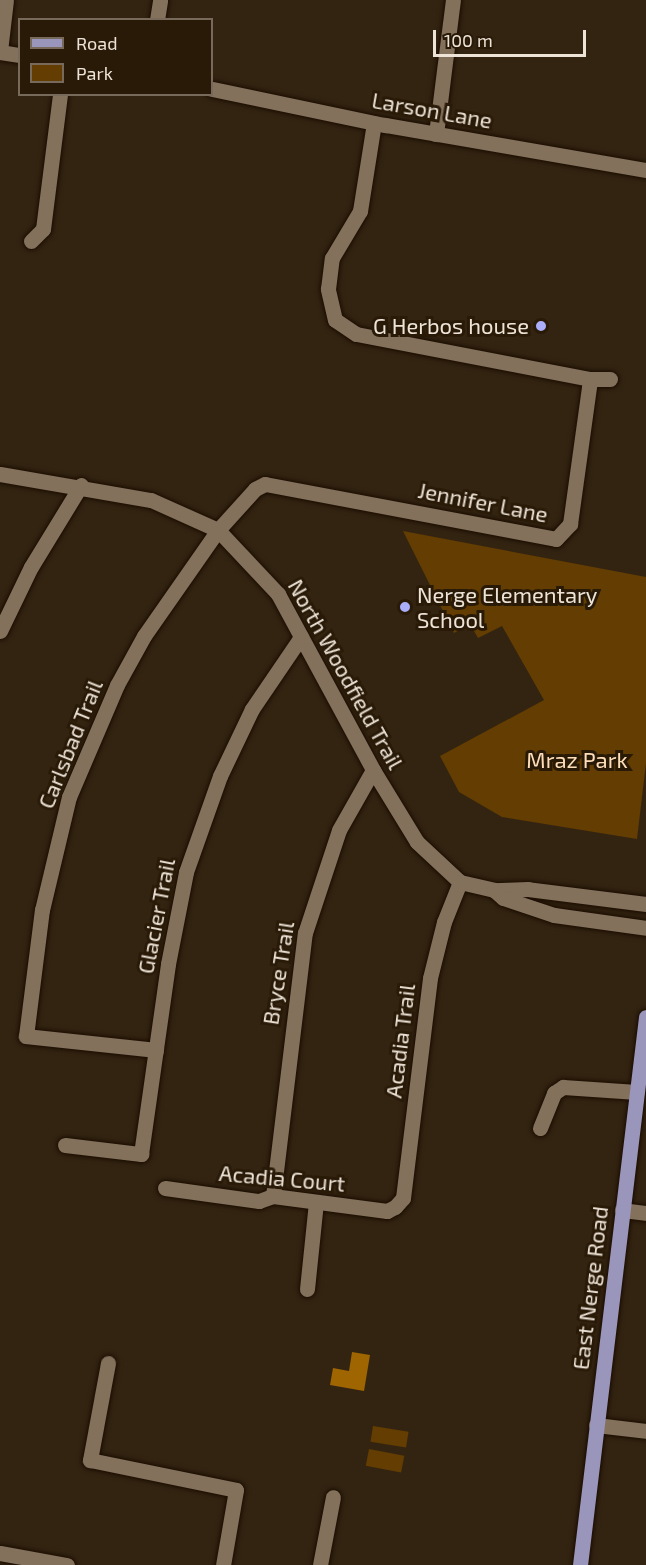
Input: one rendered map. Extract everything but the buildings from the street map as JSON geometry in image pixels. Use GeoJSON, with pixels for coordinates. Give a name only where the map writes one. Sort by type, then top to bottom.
{"type":"FeatureCollection","features":[{"type":"Feature","properties":{"kind":"main road","name":"East Nerge Road"},"geometry":{"type":"LineString","coordinates":[[580,1565],[646,1017]]}},
{"type":"Feature","properties":{"kind":"street"},"geometry":{"type":"LineString","coordinates":[[6,0],[0,52],[18,55]]}},
{"type":"Feature","properties":{"kind":"street"},"geometry":{"type":"LineString","coordinates":[[158,18],[160,0]]}},
{"type":"Feature","properties":{"kind":"street"},"geometry":{"type":"LineString","coordinates":[[436,134],[453,0]]}},
{"type":"Feature","properties":{"kind":"street","name":"Larson Lane"},"geometry":{"type":"LineString","coordinates":[[213,89],[374,123],[646,170]]}},
{"type":"Feature","properties":{"kind":"street"},"geometry":{"type":"LineString","coordinates":[[31,241],[43,229],[60,96]]}},
{"type":"Feature","properties":{"kind":"street"},"geometry":{"type":"LineString","coordinates":[[374,123],[360,211],[332,258],[328,289],[335,320],[356,334],[590,379],[610,379]]}},
{"type":"Feature","properties":{"kind":"street","name":"Jennifer Lane"},"geometry":{"type":"LineString","coordinates":[[218,530],[255,489],[265,484],[556,538],[570,524],[590,379]]}},
{"type":"Feature","properties":{"kind":"street","name":"North Woodfield Trail"},"geometry":{"type":"LineString","coordinates":[[0,474],[81,485],[151,500],[218,530],[266,578],[301,637],[373,770],[417,842],[460,882],[494,890],[528,889],[646,904]]}},
{"type":"Feature","properties":{"kind":"street"},"geometry":{"type":"LineString","coordinates":[[0,631],[31,567],[81,485]]}},
{"type":"Feature","properties":{"kind":"street","name":"Carlsbad Trail"},"geometry":{"type":"LineString","coordinates":[[156,1050],[26,1036],[42,910],[69,797],[128,665],[218,530]]}},
{"type":"Feature","properties":{"kind":"street","name":"Glacier Trail"},"geometry":{"type":"LineString","coordinates":[[65,1145],[141,1154],[178,900],[205,814],[252,709],[301,637]]}},
{"type":"Feature","properties":{"kind":"street","name":"Bryce Trail"},"geometry":{"type":"LineString","coordinates":[[273,1196],[305,933],[339,830],[373,770]]}},
{"type":"Feature","properties":{"kind":"street","name":"Acadia Trail"},"geometry":{"type":"LineString","coordinates":[[396,1207],[403,1198],[430,978],[444,922],[460,882]]}},
{"type":"Feature","properties":{"kind":"street","name":"North Woodfield Trail"},"geometry":{"type":"LineString","coordinates":[[494,890],[502,898],[554,915],[646,928]]}},
{"type":"Feature","properties":{"kind":"street"},"geometry":{"type":"LineString","coordinates":[[540,1128],[554,1094],[563,1088],[637,1092]]}},
{"type":"Feature","properties":{"kind":"street","name":"Acadia Court"},"geometry":{"type":"LineString","coordinates":[[165,1188],[259,1201],[273,1196],[387,1211],[396,1207]]}},
{"type":"Feature","properties":{"kind":"street"},"geometry":{"type":"LineString","coordinates":[[308,1288],[316,1202]]}},
{"type":"Feature","properties":{"kind":"street"},"geometry":{"type":"LineString","coordinates":[[622,1210],[646,1213]]}},
{"type":"Feature","properties":{"kind":"street"},"geometry":{"type":"LineString","coordinates":[[108,1362],[90,1460],[236,1490],[224,1565]]}},
{"type":"Feature","properties":{"kind":"street"},"geometry":{"type":"LineString","coordinates":[[596,1425],[646,1431]]}},
{"type":"Feature","properties":{"kind":"street"},"geometry":{"type":"LineString","coordinates":[[320,1565],[333,1497]]}},
{"type":"Feature","properties":{"kind":"street"},"geometry":{"type":"LineString","coordinates":[[0,1552],[22,1561],[67,1565]]}},
{"type":"Feature","properties":{"kind":"green space","name":"Mraz Park"},"geometry":{"type":"Polygon","coordinates":[[[403,531],[646,577],[646,763],[637,839],[502,817],[459,792],[440,756],[544,700],[502,626],[478,638],[470,624],[454,633],[403,531]]]}},
{"type":"Feature","properties":{"kind":"green space"},"geometry":{"type":"Polygon","coordinates":[[[373,1426],[409,1432],[406,1447],[370,1442],[373,1426]]]}},
{"type":"Feature","properties":{"kind":"green space"},"geometry":{"type":"Polygon","coordinates":[[[369,1449],[404,1456],[401,1473],[366,1466],[369,1449]]]}},
{"type":"Feature","properties":{"kind":"shaded area"},"geometry":{"type":"Polygon","coordinates":[[[352,1352],[370,1355],[364,1391],[330,1385],[333,1368],[349,1371],[352,1352]]]}},
{"type":"Feature","properties":{"kind":"place","name":"G Herbos house"},"geometry":{"type":"Point","coordinates":[541,326]}},
{"type":"Feature","properties":{"kind":"place","name":"Nerge Elementary School"},"geometry":{"type":"Point","coordinates":[405,607]}}]}
